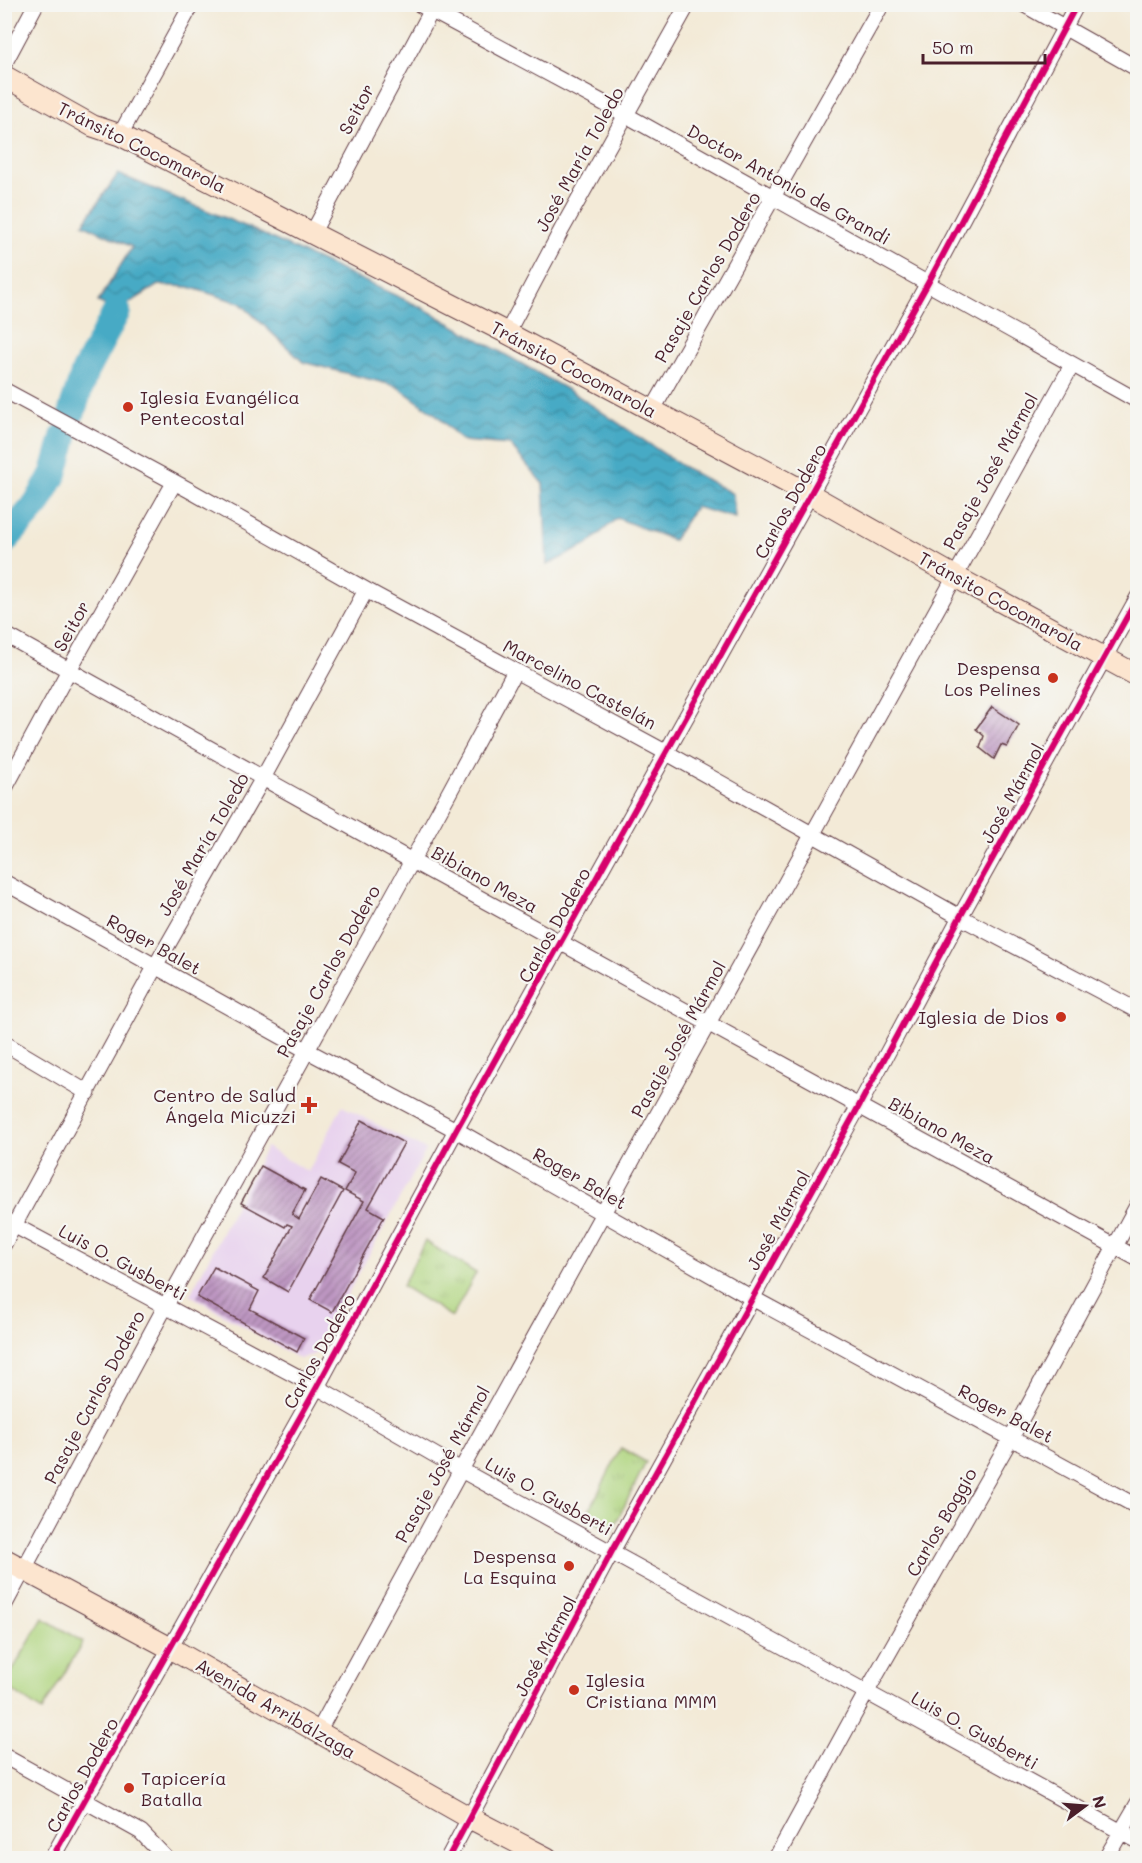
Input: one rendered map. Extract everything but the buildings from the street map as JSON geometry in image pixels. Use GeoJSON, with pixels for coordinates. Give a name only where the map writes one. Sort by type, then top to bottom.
{"type":"FeatureCollection","features":[{"type":"Feature","properties":{"kind":"street"},"geometry":{"type":"LineString","coordinates":[[4,64],[36,4]]}},
{"type":"Feature","properties":{"kind":"street"},"geometry":{"type":"LineString","coordinates":[[120,135],[192,4]]}},
{"type":"Feature","properties":{"kind":"street","name":"José María Toledo"},"geometry":{"type":"LineString","coordinates":[[507,333],[688,4]]}},
{"type":"Feature","properties":{"kind":"street","name":"Pasaje Carlos Dodero"},"geometry":{"type":"LineString","coordinates":[[652,411],[882,4]]}},
{"type":"Feature","properties":{"kind":"street"},"geometry":{"type":"LineString","coordinates":[[1023,4],[1137,69]]}},
{"type":"Feature","properties":{"kind":"street","name":"Carlos Dodero"},"geometry":{"type":"LineString","coordinates":[[52,1858],[317,1387],[456,1130],[811,495],[928,283],[1077,4]]}},
{"type":"Feature","properties":{"kind":"street","name":"Doctor Antonio de Grandi"},"geometry":{"type":"LineString","coordinates":[[428,7],[1137,401]]}},
{"type":"Feature","properties":{"kind":"street","name":"Seitor"},"geometry":{"type":"LineString","coordinates":[[313,232],[428,7]]}},
{"type":"Feature","properties":{"kind":"street","name":"Tránsito Cocomarola"},"geometry":{"type":"LineString","coordinates":[[4,76],[93,126],[120,135],[507,333],[811,495],[1137,676]]}},
{"type":"Feature","properties":{"kind":"street","name":"Pasaje José Mármol"},"geometry":{"type":"LineString","coordinates":[[318,1732],[1072,365]]}},
{"type":"Feature","properties":{"kind":"street","name":"Marcelino Castelán"},"geometry":{"type":"LineString","coordinates":[[4,390],[667,753],[960,917],[1137,1011]]}},
{"type":"Feature","properties":{"kind":"street","name":"Seitor"},"geometry":{"type":"LineString","coordinates":[[4,790],[174,483]]}},
{"type":"Feature","properties":{"kind":"street","name":"José María Toledo"},"geometry":{"type":"LineString","coordinates":[[4,1244],[10,1223],[88,1093],[155,967],[263,778],[366,590]]}},
{"type":"Feature","properties":{"kind":"street","name":"José Mármol"},"geometry":{"type":"LineString","coordinates":[[448,1858],[611,1553],[859,1106],[960,917],[1137,597]]}},
{"type":"Feature","properties":{"kind":"street","name":"Bibiano Meza"},"geometry":{"type":"LineString","coordinates":[[4,634],[1137,1259]]}},
{"type":"Feature","properties":{"kind":"street","name":"Pasaje Carlos Dodero"},"geometry":{"type":"LineString","coordinates":[[4,1606],[165,1307],[412,861],[514,671]]}},
{"type":"Feature","properties":{"kind":"street","name":"Roger Balet"},"geometry":{"type":"LineString","coordinates":[[4,882],[306,1050],[456,1130],[752,1298],[1137,1507]]}},
{"type":"Feature","properties":{"kind":"street"},"geometry":{"type":"LineString","coordinates":[[4,1044],[88,1093]]}},
{"type":"Feature","properties":{"kind":"street","name":"Carlos Boggio"},"geometry":{"type":"LineString","coordinates":[[776,1858],[866,1693],[1011,1438],[1137,1204]]}},
{"type":"Feature","properties":{"kind":"street","name":"Luis O. Gusberti"},"geometry":{"type":"LineString","coordinates":[[10,1223],[317,1387],[461,1470],[1137,1841]]}},
{"type":"Feature","properties":{"kind":"street","name":"Avenida Arribálzaga"},"geometry":{"type":"LineString","coordinates":[[4,1559],[170,1648],[471,1818],[547,1858]]}},
{"type":"Feature","properties":{"kind":"street"},"geometry":{"type":"LineString","coordinates":[[4,1756],[141,1832],[166,1858]]}},
{"type":"Feature","properties":{"kind":"street"},"geometry":{"type":"LineString","coordinates":[[1107,1858],[1137,1803]]}},
{"type":"Feature","properties":{"kind":"shaded area"},"geometry":{"type":"Polygon","coordinates":[[[342,1106],[426,1150],[315,1354],[299,1359],[190,1295],[266,1147],[308,1172],[342,1106]]]}},
{"type":"Feature","properties":{"kind":"green space"},"geometry":{"type":"Polygon","coordinates":[[[425,1241],[476,1273],[452,1317],[402,1286],[425,1241]]]}},
{"type":"Feature","properties":{"kind":"green space"},"geometry":{"type":"Polygon","coordinates":[[[621,1448],[646,1462],[612,1531],[586,1517],[621,1448]]]}},
{"type":"Feature","properties":{"kind":"green space"},"geometry":{"type":"Polygon","coordinates":[[[43,1618],[83,1642],[42,1711],[4,1685],[43,1618]]]}},
{"type":"Feature","properties":{"kind":"water"},"geometry":{"type":"Polygon","coordinates":[[[118,174],[247,227],[423,308],[575,394],[682,466],[733,494],[735,518],[695,507],[673,540],[617,518],[587,545],[547,565],[543,484],[510,445],[462,441],[438,416],[396,386],[303,362],[240,303],[189,287],[158,285],[117,311],[98,302],[132,247],[83,224],[118,174]]]}},
{"type":"Feature","properties":{"kind":"waterway"},"geometry":{"type":"LineString","coordinates":[[72,411],[85,371],[117,311]]}},
{"type":"Feature","properties":{"kind":"waterway"},"geometry":{"type":"LineString","coordinates":[[4,541],[37,504],[54,473],[64,437]]}},
{"type":"Feature","properties":{"kind":"cycle path"},"geometry":{"type":"LineString","coordinates":[[52,1858],[317,1387],[456,1130],[928,283],[1077,4]]}},
{"type":"Feature","properties":{"kind":"cycle path"},"geometry":{"type":"LineString","coordinates":[[448,1858],[611,1553],[1138,597]]}},
{"type":"Feature","properties":{"kind":"place","name":"Iglesia Evangélica Pentecostal"},"geometry":{"type":"Point","coordinates":[128,407]}},
{"type":"Feature","properties":{"kind":"place","name":"Despensa Los Pelines"},"geometry":{"type":"Point","coordinates":[1053,678]}},
{"type":"Feature","properties":{"kind":"place","name":"Iglesia de Dios"},"geometry":{"type":"Point","coordinates":[1061,1017]}},
{"type":"Feature","properties":{"kind":"place","name":"Centro de Salud Ángela Micuzzi"},"geometry":{"type":"Point","coordinates":[309,1105]}},
{"type":"Feature","properties":{"kind":"place","name":"Despensa La Esquina"},"geometry":{"type":"Point","coordinates":[569,1566]}},
{"type":"Feature","properties":{"kind":"place","name":"Iglesia Cristiana MMM"},"geometry":{"type":"Point","coordinates":[574,1690]}},
{"type":"Feature","properties":{"kind":"place","name":"Tapicería Batalla"},"geometry":{"type":"Point","coordinates":[129,1788]}}]}
